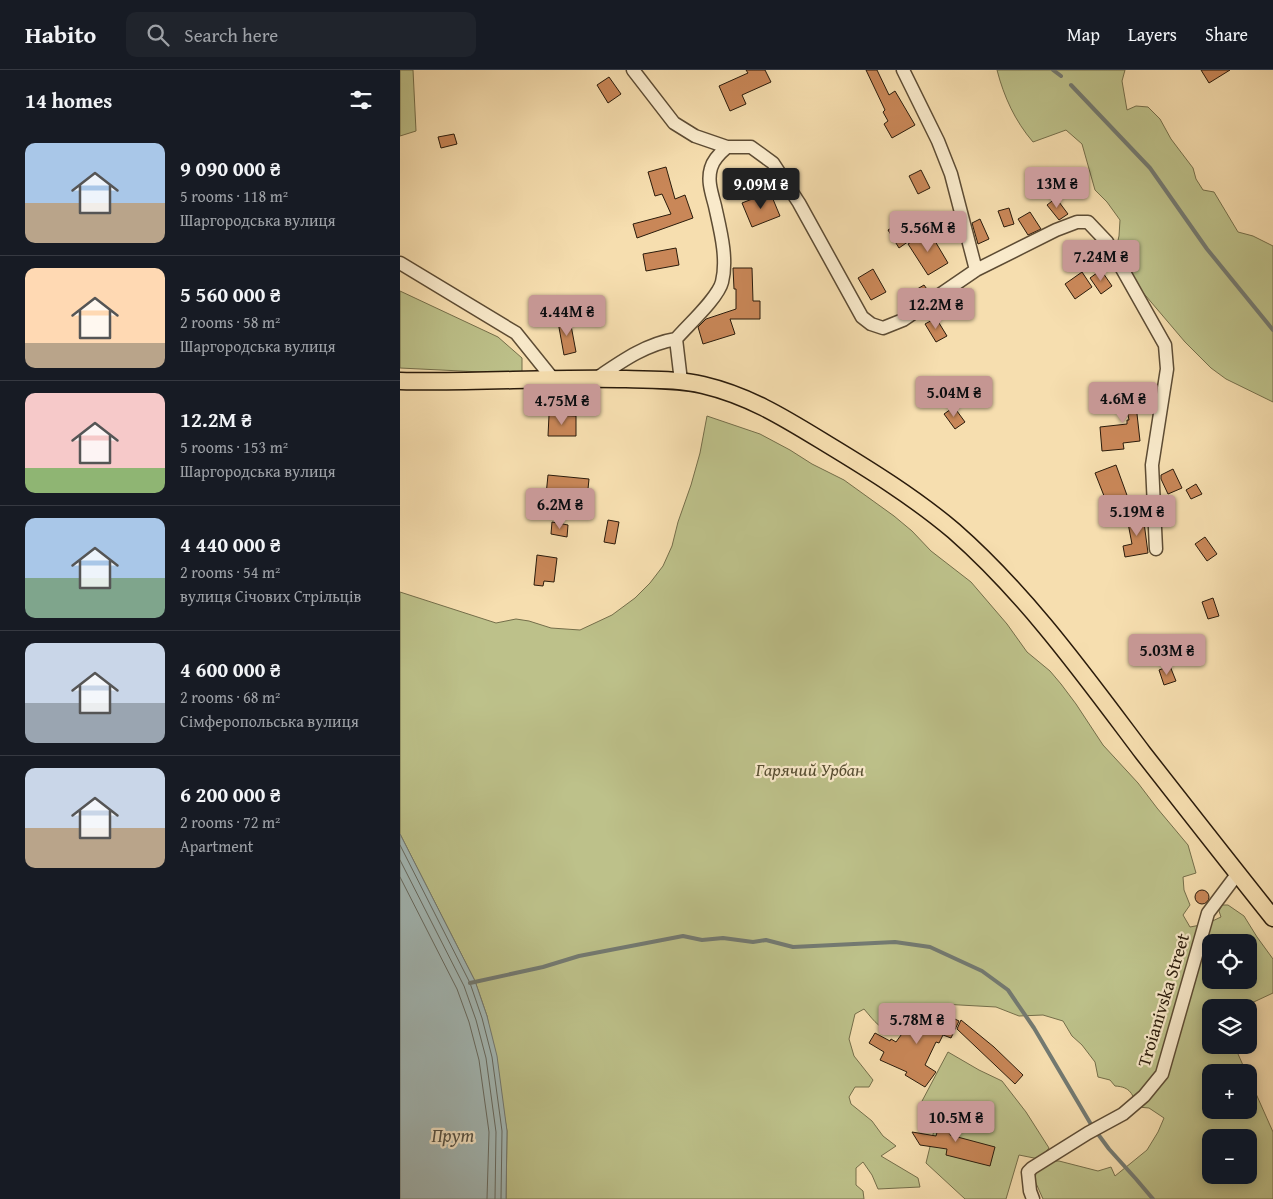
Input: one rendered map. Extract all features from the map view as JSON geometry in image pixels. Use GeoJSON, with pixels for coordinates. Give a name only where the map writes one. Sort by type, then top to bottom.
{"type":"FeatureCollection","features":[{"type":"Feature","properties":{"kind":"main road"},"geometry":{"type":"LineString","coordinates":[[407,381],[597,378],[681,381],[741,396],[773,412],[837,450],[908,496],[953,530],[991,566],[1033,612],[1104,700],[1273,918]]}},
{"type":"Feature","properties":{"kind":"street"},"geometry":{"type":"LineString","coordinates":[[633,70],[674,123],[695,136],[727,147],[751,147],[773,163],[799,202],[862,317],[871,324],[882,328],[903,320],[976,270],[1056,230],[1076,222],[1088,222],[1099,231],[1165,345],[1167,369],[1152,465],[1156,549]]}},
{"type":"Feature","properties":{"kind":"street"},"geometry":{"type":"LineString","coordinates":[[903,70],[938,141],[951,174],[976,270]]}},
{"type":"Feature","properties":{"kind":"street"},"geometry":{"type":"LineString","coordinates":[[597,378],[632,354],[676,338],[715,296],[722,282],[724,258],[720,228],[709,181],[711,168],[717,156],[727,147]]}},
{"type":"Feature","properties":{"kind":"street"},"geometry":{"type":"LineString","coordinates":[[400,263],[516,333],[553,379]]}},
{"type":"Feature","properties":{"kind":"street"},"geometry":{"type":"LineString","coordinates":[[676,338],[681,381]]}},
{"type":"Feature","properties":{"kind":"street","name":"Troianivska Street"},"geometry":{"type":"LineString","coordinates":[[1033,1199],[1028,1172],[1043,1160],[1055,1155],[1088,1133],[1123,1114],[1144,1096],[1162,1074],[1208,913],[1238,873]]}},
{"type":"Feature","properties":{"kind":"green space"},"geometry":{"type":"Polygon","coordinates":[[[400,70],[413,70],[416,131],[400,136],[400,70]]]}},
{"type":"Feature","properties":{"kind":"green space"},"geometry":{"type":"Polygon","coordinates":[[[997,70],[1125,70],[1122,81],[1127,110],[1136,106],[1148,107],[1160,119],[1171,139],[1193,168],[1196,179],[1203,190],[1214,192],[1238,232],[1253,236],[1273,246],[1273,402],[1226,379],[1211,368],[1185,342],[1140,289],[1115,253],[1120,220],[1107,202],[1095,190],[1082,144],[1066,130],[1033,142],[1011,108],[997,70]]]}},
{"type":"Feature","properties":{"kind":"green space"},"geometry":{"type":"Polygon","coordinates":[[[400,291],[498,337],[522,358],[522,374],[400,368],[400,291]]]}},
{"type":"Feature","properties":{"kind":"green space","name":"Гарячий Урбан"},"geometry":{"type":"Polygon","coordinates":[[[707,416],[760,434],[790,450],[812,464],[844,480],[912,531],[931,551],[971,582],[1007,624],[1027,652],[1050,671],[1061,684],[1103,745],[1138,783],[1188,845],[1196,873],[1183,877],[1184,890],[1190,905],[1183,915],[1190,927],[1206,924],[1221,917],[1219,911],[1222,905],[1228,905],[1244,916],[1255,934],[1202,934],[1202,989],[1257,989],[1257,937],[1273,959],[1273,993],[1257,1000],[1202,999],[1202,1054],[1238,1054],[1242,1064],[1202,1064],[1202,1119],[1257,1119],[1257,1096],[1273,1132],[1273,1199],[1043,1199],[1035,1181],[1036,1172],[1054,1161],[1059,1161],[1098,1171],[1111,1167],[1115,1176],[1147,1150],[1164,1118],[1149,1108],[1138,1107],[1128,1090],[1115,1086],[1110,1080],[1098,1077],[1095,1062],[1082,1045],[1072,1036],[1063,1021],[1043,1015],[1019,1016],[996,1007],[942,1004],[912,1014],[898,1034],[882,1028],[864,1009],[855,1014],[849,1039],[854,1056],[873,1080],[869,1087],[855,1087],[849,1097],[851,1104],[872,1121],[883,1136],[896,1146],[881,1156],[918,1178],[920,1187],[878,1189],[872,1175],[863,1162],[856,1168],[856,1185],[863,1191],[864,1199],[506,1199],[507,1131],[487,1016],[475,981],[400,834],[400,592],[496,623],[516,619],[551,628],[580,630],[612,615],[635,598],[650,583],[663,566],[672,546],[700,453],[707,416]]]}},
{"type":"Feature","properties":{"kind":"green space"},"geometry":{"type":"Polygon","coordinates":[[[948,1052],[1002,1081],[1026,1112],[1049,1148],[1039,1159],[1019,1155],[1006,1199],[965,1199],[926,1163],[939,1110],[921,1103],[948,1052]]]}},
{"type":"Feature","properties":{"kind":"water","name":"Прут"},"geometry":{"type":"Polygon","coordinates":[[[400,834],[475,981],[487,1016],[497,1056],[507,1131],[506,1199],[400,1199],[400,834]]]}},
{"type":"Feature","properties":{"kind":"building"},"geometry":{"type":"Polygon","coordinates":[[[746,70],[765,70],[771,82],[742,95],[746,104],[730,111],[719,86],[748,73],[746,70]]]}},
{"type":"Feature","properties":{"kind":"building"},"geometry":{"type":"Polygon","coordinates":[[[866,70],[877,70],[889,95],[895,91],[915,125],[892,138],[884,124],[888,121],[883,112],[885,110],[866,70]]]}},
{"type":"Feature","properties":{"kind":"building"},"geometry":{"type":"Polygon","coordinates":[[[1201,70],[1230,70],[1209,83],[1201,70]]]}},
{"type":"Feature","properties":{"kind":"building"},"geometry":{"type":"Polygon","coordinates":[[[609,77],[621,94],[608,103],[597,85],[609,77]]]}},
{"type":"Feature","properties":{"kind":"building"},"geometry":{"type":"Polygon","coordinates":[[[454,134],[457,144],[441,148],[438,137],[454,134]]]}},
{"type":"Feature","properties":{"kind":"building"},"geometry":{"type":"Polygon","coordinates":[[[666,167],[675,199],[685,195],[693,218],[637,238],[633,224],[671,214],[662,194],[655,196],[648,172],[666,167]]]}},
{"type":"Feature","properties":{"kind":"building"},"geometry":{"type":"Polygon","coordinates":[[[921,170],[930,188],[918,194],[909,176],[921,170]]]}},
{"type":"Feature","properties":{"kind":"building"},"geometry":{"type":"Polygon","coordinates":[[[770,192],[780,216],[752,227],[742,203],[770,192]]]}},
{"type":"Feature","properties":{"kind":"building"},"geometry":{"type":"Polygon","coordinates":[[[1056,198],[1068,214],[1059,220],[1047,205],[1056,198]]]}},
{"type":"Feature","properties":{"kind":"building"},"geometry":{"type":"Polygon","coordinates":[[[1009,208],[1014,224],[1004,227],[998,211],[1009,208]]]}},
{"type":"Feature","properties":{"kind":"building"},"geometry":{"type":"Polygon","coordinates":[[[1030,212],[1041,229],[1028,235],[1018,219],[1030,212]]]}},
{"type":"Feature","properties":{"kind":"building"},"geometry":{"type":"Polygon","coordinates":[[[980,219],[989,239],[978,244],[972,223],[980,219]]]}},
{"type":"Feature","properties":{"kind":"building"},"geometry":{"type":"Polygon","coordinates":[[[901,222],[912,239],[899,248],[888,230],[901,222]]]}},
{"type":"Feature","properties":{"kind":"building"},"geometry":{"type":"Polygon","coordinates":[[[929,231],[948,263],[928,275],[908,244],[929,231]]]}},
{"type":"Feature","properties":{"kind":"building"},"geometry":{"type":"Polygon","coordinates":[[[676,248],[679,265],[646,271],[643,254],[676,248]]]}},
{"type":"Feature","properties":{"kind":"building"},"geometry":{"type":"Polygon","coordinates":[[[733,268],[752,268],[753,301],[760,301],[760,319],[730,319],[735,334],[703,344],[698,327],[706,319],[736,309],[733,268]]]}},
{"type":"Feature","properties":{"kind":"building"},"geometry":{"type":"Polygon","coordinates":[[[873,269],[886,292],[871,300],[858,278],[873,269]]]}},
{"type":"Feature","properties":{"kind":"building"},"geometry":{"type":"Polygon","coordinates":[[[1101,270],[1112,286],[1101,294],[1090,278],[1101,270]]]}},
{"type":"Feature","properties":{"kind":"building"},"geometry":{"type":"Polygon","coordinates":[[[1082,272],[1092,287],[1075,299],[1065,284],[1082,272]]]}},
{"type":"Feature","properties":{"kind":"building"},"geometry":{"type":"Polygon","coordinates":[[[924,285],[929,292],[907,307],[902,298],[924,285]]]}},
{"type":"Feature","properties":{"kind":"building"},"geometry":{"type":"Polygon","coordinates":[[[936,318],[947,336],[936,342],[925,324],[936,318]]]}},
{"type":"Feature","properties":{"kind":"building"},"geometry":{"type":"Polygon","coordinates":[[[570,320],[576,352],[564,355],[558,322],[570,320]]]}},
{"type":"Feature","properties":{"kind":"building"},"geometry":{"type":"Polygon","coordinates":[[[1134,383],[1139,404],[1136,405],[1140,441],[1123,443],[1124,449],[1102,451],[1100,427],[1127,424],[1127,420],[1129,420],[1122,385],[1134,383]]]}},
{"type":"Feature","properties":{"kind":"building"},"geometry":{"type":"Polygon","coordinates":[[[954,407],[965,422],[955,429],[944,414],[954,407]]]}},
{"type":"Feature","properties":{"kind":"building"},"geometry":{"type":"Polygon","coordinates":[[[549,415],[576,416],[576,436],[548,436],[549,415]]]}},
{"type":"Feature","properties":{"kind":"building"},"geometry":{"type":"Polygon","coordinates":[[[1116,465],[1128,498],[1108,506],[1095,473],[1116,465]]]}},
{"type":"Feature","properties":{"kind":"building"},"geometry":{"type":"Polygon","coordinates":[[[1173,469],[1182,488],[1168,494],[1161,475],[1173,469]]]}},
{"type":"Feature","properties":{"kind":"building"},"geometry":{"type":"Polygon","coordinates":[[[548,475],[589,479],[587,499],[546,495],[548,475]]]}},
{"type":"Feature","properties":{"kind":"building"},"geometry":{"type":"Polygon","coordinates":[[[1196,484],[1202,494],[1191,499],[1186,490],[1196,484]]]}},
{"type":"Feature","properties":{"kind":"building"},"geometry":{"type":"Polygon","coordinates":[[[1143,515],[1148,553],[1125,557],[1123,546],[1132,544],[1127,518],[1143,515]]]}},
{"type":"Feature","properties":{"kind":"building"},"geometry":{"type":"Polygon","coordinates":[[[608,520],[619,522],[615,544],[604,542],[608,520]]]}},
{"type":"Feature","properties":{"kind":"building"},"geometry":{"type":"Polygon","coordinates":[[[552,522],[568,525],[567,537],[551,534],[552,522]]]}},
{"type":"Feature","properties":{"kind":"building"},"geometry":{"type":"Polygon","coordinates":[[[1205,537],[1217,554],[1207,561],[1195,544],[1205,537]]]}},
{"type":"Feature","properties":{"kind":"building"},"geometry":{"type":"Polygon","coordinates":[[[537,555],[557,558],[554,582],[544,581],[543,586],[534,585],[537,555]]]}},
{"type":"Feature","properties":{"kind":"building"},"geometry":{"type":"Polygon","coordinates":[[[1213,598],[1219,616],[1208,619],[1202,602],[1213,598]]]}},
{"type":"Feature","properties":{"kind":"building"},"geometry":{"type":"Polygon","coordinates":[[[1170,666],[1176,681],[1164,685],[1159,670],[1170,666]]]}},
{"type":"Feature","properties":{"kind":"building"},"geometry":{"type":"Polygon","coordinates":[[[1199,890],[1205,890],[1209,897],[1205,904],[1199,904],[1195,900],[1195,894],[1199,890]]]}},
{"type":"Feature","properties":{"kind":"building"},"geometry":{"type":"Polygon","coordinates":[[[932,1008],[959,1021],[951,1038],[943,1035],[939,1043],[936,1042],[925,1065],[936,1072],[925,1087],[905,1075],[907,1072],[880,1060],[884,1052],[869,1043],[875,1033],[896,1042],[904,1031],[910,1033],[921,1012],[929,1015],[932,1008]]]}},
{"type":"Feature","properties":{"kind":"building"},"geometry":{"type":"Polygon","coordinates":[[[961,1020],[994,1047],[1023,1075],[1015,1084],[957,1029],[961,1020]]]}},
{"type":"Feature","properties":{"kind":"building"},"geometry":{"type":"Polygon","coordinates":[[[943,1111],[955,1114],[950,1135],[995,1147],[990,1166],[946,1155],[947,1149],[920,1145],[912,1132],[936,1136],[943,1111]]]}},
{"type":"Feature","properties":{"kind":"waterway"},"geometry":{"type":"LineString","coordinates":[[1053,70],[1061,76]]}},
{"type":"Feature","properties":{"kind":"waterway"},"geometry":{"type":"LineString","coordinates":[[1071,85],[1150,168],[1207,249],[1273,330]]}},
{"type":"Feature","properties":{"kind":"waterway"},"geometry":{"type":"LineString","coordinates":[[470,983],[543,967],[579,956],[683,936],[702,940],[723,938],[753,942],[766,940],[793,947],[895,942],[930,947],[982,971],[1008,990],[1034,1028],[1092,1126],[1109,1149],[1153,1199]]}}]}
